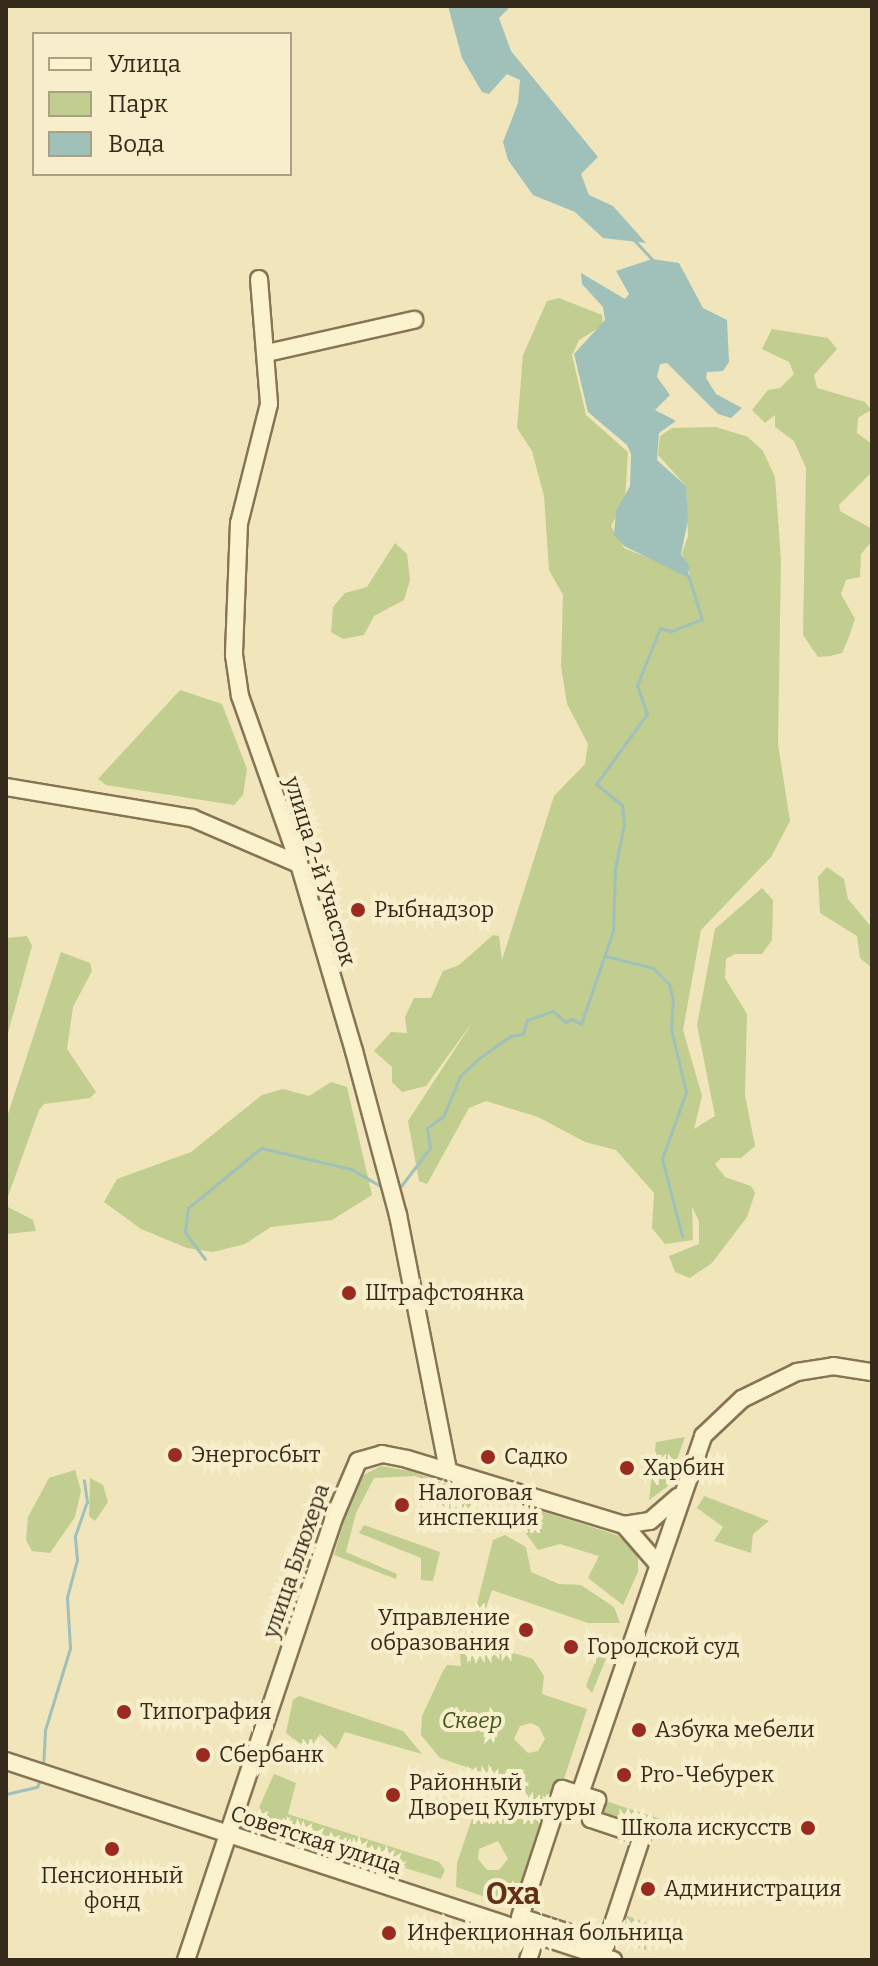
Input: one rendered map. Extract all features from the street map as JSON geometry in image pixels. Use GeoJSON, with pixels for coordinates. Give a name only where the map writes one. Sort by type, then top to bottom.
{"type":"FeatureCollection","features":[{"type":"Feature","properties":{"kind":"street","name":"улица 2-й Участок"},"geometry":{"type":"LineString","coordinates":[[259,279],[269,404],[239,523],[234,655],[240,696],[299,864],[398,1215],[448,1470]]}},
{"type":"Feature","properties":{"kind":"street"},"geometry":{"type":"LineString","coordinates":[[267,353],[414,320]]}},
{"type":"Feature","properties":{"kind":"street"},"geometry":{"type":"LineString","coordinates":[[6,787],[192,818],[299,864]]}},
{"type":"Feature","properties":{"kind":"street"},"geometry":{"type":"LineString","coordinates":[[580,1794],[678,1497],[703,1436],[742,1399],[768,1383],[815,1368],[872,1372]]}},
{"type":"Feature","properties":{"kind":"street","name":"улица Блюхера"},"geometry":{"type":"LineString","coordinates":[[186,1960],[352,1469],[366,1457],[382,1454],[448,1470],[624,1525],[645,1523],[678,1497]]}},
{"type":"Feature","properties":{"kind":"street"},"geometry":{"type":"LineString","coordinates":[[624,1525],[643,1540],[656,1562]]}},
{"type":"Feature","properties":{"kind":"street","name":"Советская улица"},"geometry":{"type":"LineString","coordinates":[[6,1761],[228,1835],[538,1929],[613,1960]]}},
{"type":"Feature","properties":{"kind":"street"},"geometry":{"type":"LineString","coordinates":[[562,1789],[597,1800],[591,1819],[642,1836],[606,1945],[538,1929],[520,1917],[562,1789]]}},
{"type":"Feature","properties":{"kind":"street"},"geometry":{"type":"LineString","coordinates":[[528,1960],[538,1929]]}},
{"type":"Feature","properties":{"kind":"green space"},"geometry":{"type":"Polygon","coordinates":[[[559,298],[602,315],[603,325],[579,340],[572,355],[586,415],[628,452],[625,500],[611,526],[624,548],[690,575],[682,553],[688,536],[686,486],[658,455],[660,436],[672,428],[716,427],[748,437],[763,451],[775,477],[781,560],[778,744],[790,821],[771,857],[701,930],[683,1030],[702,1096],[694,1129],[715,1116],[697,1025],[715,929],[762,888],[773,900],[772,940],[762,954],[735,954],[726,959],[725,978],[747,1014],[745,1095],[755,1146],[741,1158],[721,1158],[715,1164],[725,1177],[751,1186],[755,1193],[747,1217],[712,1263],[690,1278],[675,1272],[669,1256],[699,1244],[699,1221],[692,1207],[693,1240],[665,1244],[652,1228],[654,1193],[616,1150],[585,1142],[538,1117],[486,1101],[469,1108],[427,1184],[419,1181],[408,1121],[474,1020],[426,1086],[402,1092],[392,1082],[392,1067],[374,1051],[391,1032],[407,1033],[405,1017],[414,998],[431,998],[443,971],[459,965],[493,935],[499,936],[502,960],[554,796],[585,764],[588,744],[567,704],[561,666],[563,595],[549,570],[544,496],[532,451],[517,428],[523,355],[547,301],[559,298]]]}},
{"type":"Feature","properties":{"kind":"green space"},"geometry":{"type":"Polygon","coordinates":[[[772,329],[828,338],[837,349],[814,375],[817,388],[865,402],[871,410],[858,418],[857,433],[872,444],[872,472],[839,505],[840,511],[872,529],[872,541],[861,554],[860,577],[846,580],[841,594],[855,619],[849,637],[842,653],[830,656],[818,657],[803,635],[806,468],[794,441],[775,427],[775,415],[765,423],[752,410],[768,390],[780,388],[794,374],[789,362],[762,349],[772,329]]]}},
{"type":"Feature","properties":{"kind":"green space"},"geometry":{"type":"Polygon","coordinates":[[[395,543],[407,554],[410,580],[404,600],[374,616],[364,635],[343,639],[331,632],[333,607],[345,593],[367,587],[395,543]]]}},
{"type":"Feature","properties":{"kind":"green space"},"geometry":{"type":"Polygon","coordinates":[[[180,690],[222,704],[247,769],[243,795],[234,805],[106,785],[98,779],[180,690]]]}},
{"type":"Feature","properties":{"kind":"green space"},"geometry":{"type":"Polygon","coordinates":[[[827,867],[844,879],[848,899],[872,928],[872,968],[860,958],[857,936],[820,913],[818,877],[827,867]]]}},
{"type":"Feature","properties":{"kind":"green space"},"geometry":{"type":"Polygon","coordinates":[[[27,936],[32,946],[6,1040],[6,938],[27,936]]]}},
{"type":"Feature","properties":{"kind":"green space"},"geometry":{"type":"Polygon","coordinates":[[[61,952],[90,963],[92,971],[73,1007],[67,1049],[96,1092],[90,1098],[44,1104],[39,1110],[6,1202],[6,1120],[61,952]]]}},
{"type":"Feature","properties":{"kind":"green space"},"geometry":{"type":"Polygon","coordinates":[[[331,1082],[347,1087],[372,1195],[332,1220],[271,1227],[245,1244],[213,1252],[187,1248],[141,1229],[104,1202],[117,1179],[191,1152],[262,1095],[283,1089],[309,1096],[331,1082]]]}},
{"type":"Feature","properties":{"kind":"green space"},"geometry":{"type":"Polygon","coordinates":[[[6,1206],[33,1220],[36,1231],[6,1234],[6,1206]]]}},
{"type":"Feature","properties":{"kind":"green space"},"geometry":{"type":"Polygon","coordinates":[[[685,1437],[667,1487],[649,1500],[656,1442],[685,1437]]]}},
{"type":"Feature","properties":{"kind":"green space"},"geometry":{"type":"Polygon","coordinates":[[[381,1466],[410,1471],[478,1495],[467,1522],[442,1505],[434,1484],[415,1476],[374,1478],[356,1513],[346,1552],[397,1574],[396,1579],[334,1555],[356,1479],[381,1466]]]}},
{"type":"Feature","properties":{"kind":"green space"},"geometry":{"type":"Polygon","coordinates":[[[75,1470],[81,1491],[75,1517],[50,1553],[32,1551],[26,1540],[28,1517],[49,1478],[75,1470]]]}},
{"type":"Feature","properties":{"kind":"green space"},"geometry":{"type":"Polygon","coordinates":[[[90,1478],[103,1485],[108,1502],[95,1521],[89,1516],[90,1478]]]}},
{"type":"Feature","properties":{"kind":"green space"},"geometry":{"type":"Polygon","coordinates":[[[704,1496],[769,1521],[753,1534],[751,1553],[714,1541],[723,1527],[697,1508],[704,1496]]]}},
{"type":"Feature","properties":{"kind":"green space"},"geometry":{"type":"Polygon","coordinates":[[[528,1507],[617,1535],[638,1552],[638,1572],[623,1605],[588,1578],[599,1556],[560,1544],[538,1550],[522,1528],[528,1507]]]}},
{"type":"Feature","properties":{"kind":"green space"},"geometry":{"type":"Polygon","coordinates":[[[364,1525],[440,1552],[433,1581],[421,1580],[421,1558],[359,1533],[364,1525]]]}},
{"type":"Feature","properties":{"kind":"green space"},"geometry":{"type":"Polygon","coordinates":[[[505,1535],[526,1547],[531,1572],[559,1584],[581,1585],[614,1607],[620,1623],[588,1623],[492,1590],[475,1640],[468,1640],[493,1540],[505,1535]]]}},
{"type":"Feature","properties":{"kind":"green space"},"geometry":{"type":"Polygon","coordinates":[[[604,1638],[612,1644],[592,1693],[586,1686],[604,1638]]]}},
{"type":"Feature","properties":{"kind":"green space","name":"Сквер"},"geometry":{"type":"Polygon","coordinates":[[[467,1648],[501,1649],[533,1659],[544,1676],[542,1694],[587,1709],[521,1909],[456,1887],[457,1863],[487,1774],[440,1758],[421,1735],[422,1716],[443,1671],[447,1665],[461,1666],[460,1653],[467,1648]],[[531,1723],[520,1726],[514,1739],[528,1753],[538,1751],[545,1739],[539,1727],[531,1723]],[[509,1783],[497,1792],[496,1802],[512,1814],[521,1810],[526,1797],[522,1788],[509,1783]],[[498,1841],[479,1849],[478,1859],[487,1870],[499,1870],[508,1859],[498,1841]]]}},
{"type":"Feature","properties":{"kind":"green space"},"geometry":{"type":"Polygon","coordinates":[[[299,1696],[403,1731],[422,1754],[345,1732],[336,1749],[320,1734],[310,1748],[299,1743],[286,1733],[293,1700],[299,1696]]]}},
{"type":"Feature","properties":{"kind":"green space"},"geometry":{"type":"Polygon","coordinates":[[[274,1774],[296,1783],[288,1814],[439,1862],[445,1870],[441,1879],[259,1823],[257,1812],[274,1774]]]}},
{"type":"Feature","properties":{"kind":"green space"},"geometry":{"type":"Polygon","coordinates":[[[600,1799],[663,1820],[679,1836],[648,1828],[642,1836],[591,1819],[600,1799]]]}},
{"type":"Feature","properties":{"kind":"green space"},"geometry":{"type":"Polygon","coordinates":[[[617,1912],[655,1926],[646,1950],[608,1936],[617,1912]]]}},
{"type":"Feature","properties":{"kind":"water"},"geometry":{"type":"Polygon","coordinates":[[[448,6],[511,6],[499,18],[511,51],[598,157],[581,174],[589,195],[613,206],[646,243],[603,238],[575,212],[533,195],[508,160],[503,142],[518,103],[520,80],[507,74],[489,94],[482,92],[462,58],[448,6]]]}},
{"type":"Feature","properties":{"kind":"water"},"geometry":{"type":"Polygon","coordinates":[[[652,259],[679,263],[703,308],[727,320],[729,362],[723,371],[707,372],[706,378],[716,394],[742,408],[731,418],[718,414],[667,363],[660,364],[657,377],[670,395],[655,410],[676,421],[659,433],[657,460],[686,486],[688,520],[681,554],[690,567],[687,577],[624,546],[614,535],[616,511],[630,486],[631,454],[627,445],[588,412],[574,354],[605,320],[603,307],[582,284],[581,273],[625,299],[629,294],[616,271],[652,259]]]}},
{"type":"Feature","properties":{"kind":"waterway"},"geometry":{"type":"LineString","coordinates":[[635,241],[652,259]]}},
{"type":"Feature","properties":{"kind":"waterway"},"geometry":{"type":"LineString","coordinates":[[401,1186],[430,1148],[427,1128],[443,1117],[460,1076],[479,1058],[510,1036],[523,1034],[527,1020],[553,1011],[565,1022],[572,1019],[581,1024],[613,931],[615,869],[624,824],[622,805],[596,784],[647,714],[637,685],[660,628],[671,631],[702,619],[688,575]]}},
{"type":"Feature","properties":{"kind":"waterway"},"geometry":{"type":"LineString","coordinates":[[606,956],[653,968],[669,984],[673,1000],[671,1029],[686,1092],[662,1159],[682,1236]]}},
{"type":"Feature","properties":{"kind":"waterway"},"geometry":{"type":"LineString","coordinates":[[205,1259],[185,1232],[188,1208],[261,1148],[351,1169],[380,1186]]}},
{"type":"Feature","properties":{"kind":"waterway"},"geometry":{"type":"LineString","coordinates":[[43,1769],[45,1730],[70,1648],[67,1597],[77,1560],[75,1536],[87,1502],[84,1480]]}},
{"type":"Feature","properties":{"kind":"waterway"},"geometry":{"type":"LineString","coordinates":[[6,1794],[37,1787],[40,1780]]}},
{"type":"Feature","properties":{"kind":"place","name":"Рыбнадзор"},"geometry":{"type":"Point","coordinates":[358,910]}},
{"type":"Feature","properties":{"kind":"place","name":"Штрафстоянка"},"geometry":{"type":"Point","coordinates":[349,1293]}},
{"type":"Feature","properties":{"kind":"place","name":"Энергосбыт"},"geometry":{"type":"Point","coordinates":[175,1455]}},
{"type":"Feature","properties":{"kind":"place","name":"Садко"},"geometry":{"type":"Point","coordinates":[488,1457]}},
{"type":"Feature","properties":{"kind":"place","name":"Харбин"},"geometry":{"type":"Point","coordinates":[627,1468]}},
{"type":"Feature","properties":{"kind":"place","name":"Налоговая инспекция"},"geometry":{"type":"Point","coordinates":[402,1505]}},
{"type":"Feature","properties":{"kind":"place","name":"Управление образования"},"geometry":{"type":"Point","coordinates":[526,1630]}},
{"type":"Feature","properties":{"kind":"place","name":"Городской суд"},"geometry":{"type":"Point","coordinates":[571,1647]}},
{"type":"Feature","properties":{"kind":"place","name":"Типография"},"geometry":{"type":"Point","coordinates":[124,1712]}},
{"type":"Feature","properties":{"kind":"place","name":"Азбука мебели"},"geometry":{"type":"Point","coordinates":[639,1730]}},
{"type":"Feature","properties":{"kind":"place","name":"Сбербанк"},"geometry":{"type":"Point","coordinates":[203,1755]}},
{"type":"Feature","properties":{"kind":"place","name":"Pro-Чебурек"},"geometry":{"type":"Point","coordinates":[624,1775]}},
{"type":"Feature","properties":{"kind":"place","name":"Районный Дворец Культуры"},"geometry":{"type":"Point","coordinates":[393,1795]}},
{"type":"Feature","properties":{"kind":"place","name":"Школа искусств"},"geometry":{"type":"Point","coordinates":[808,1828]}},
{"type":"Feature","properties":{"kind":"place","name":"Пенсионный фонд"},"geometry":{"type":"Point","coordinates":[112,1849]}},
{"type":"Feature","properties":{"kind":"place","name":"Администрация"},"geometry":{"type":"Point","coordinates":[648,1889]}},
{"type":"Feature","properties":{"kind":"place","name":"Инфекционная больница"},"geometry":{"type":"Point","coordinates":[389,1933]}},
{"type":"Feature","properties":{"kind":"district","name":"Оха"},"geometry":{"type":"Point","coordinates":[513,1894]}}]}
